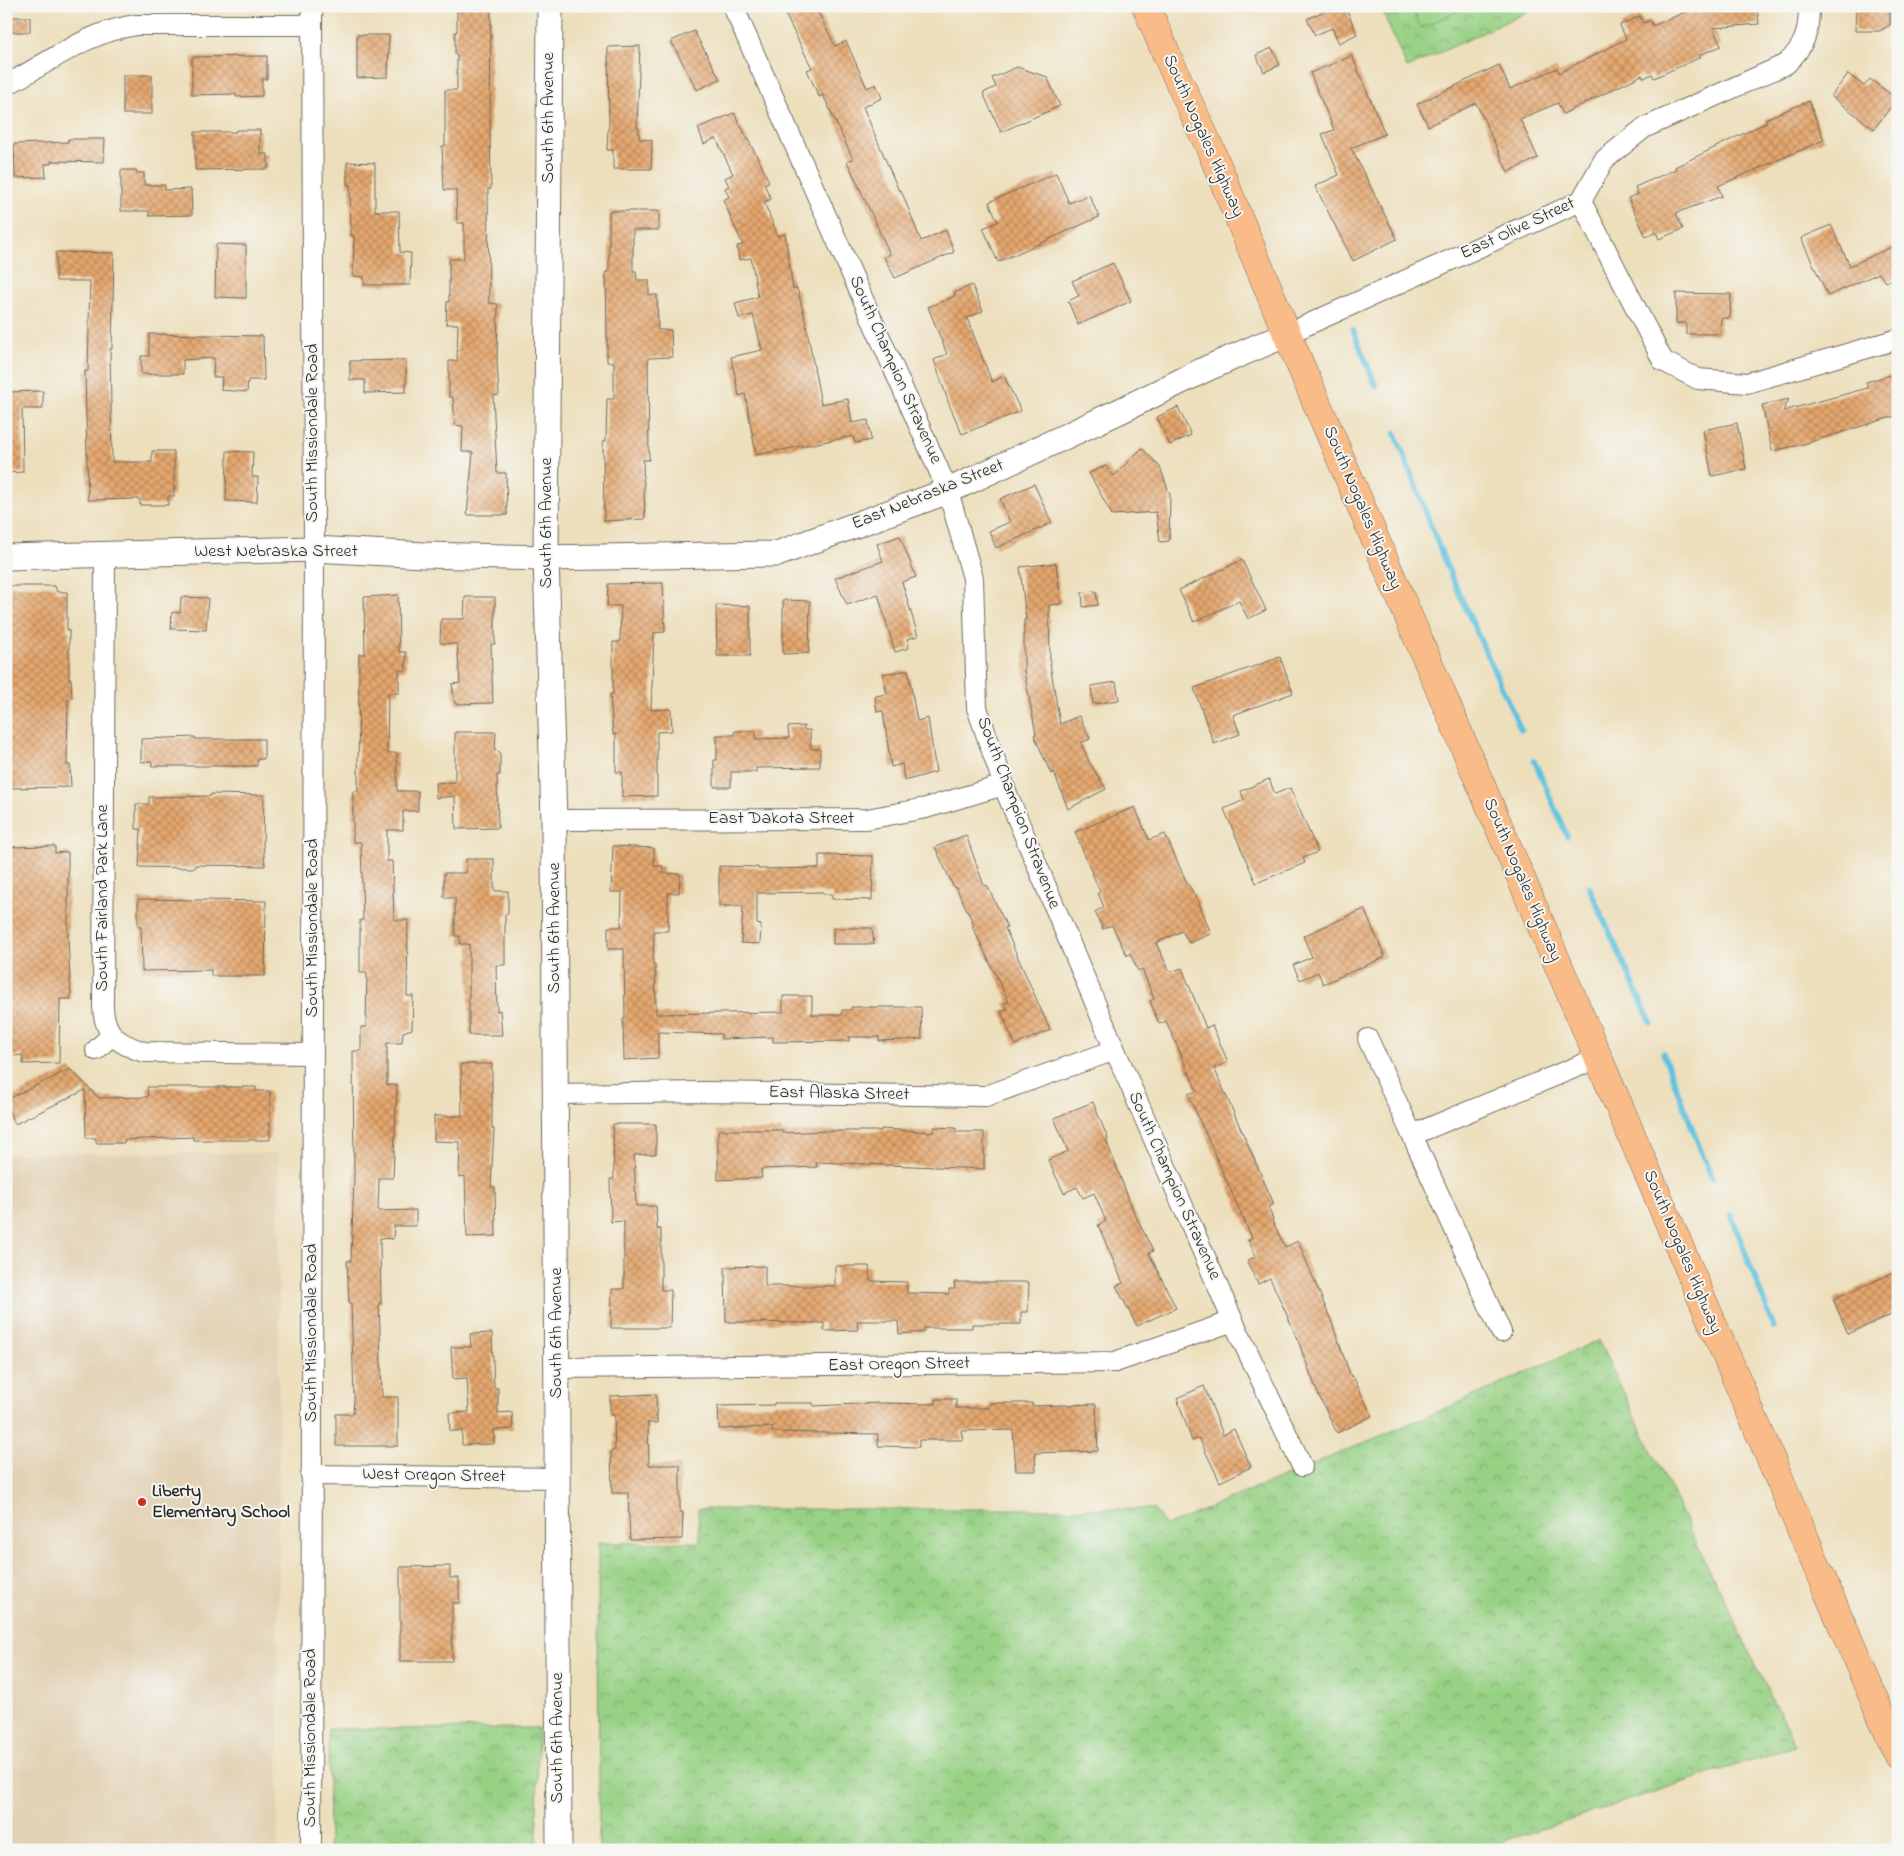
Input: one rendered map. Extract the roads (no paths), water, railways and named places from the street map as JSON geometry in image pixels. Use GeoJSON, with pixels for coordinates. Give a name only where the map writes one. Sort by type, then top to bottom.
{"type":"FeatureCollection","features":[{"type":"Feature","properties":{"kind":"main road","name":"South Nogales Highway"},"geometry":{"type":"LineString","coordinates":[[1146,6],[1171,66],[1209,146],[1287,334],[1898,1754]]}},
{"type":"Feature","properties":{"kind":"street","name":"South 6th Avenue"},"geometry":{"type":"LineString","coordinates":[[550,6],[546,558],[554,820],[559,1850]]}},
{"type":"Feature","properties":{"kind":"street","name":"South Champion Stravenue"},"geometry":{"type":"LineString","coordinates":[[733,6],[948,490],[973,578],[977,708],[1004,785],[1115,1050],[1233,1321],[1302,1466]]}},
{"type":"Feature","properties":{"kind":"street","name":"East Olive Street"},"geometry":{"type":"LineString","coordinates":[[1287,334],[1581,201],[1604,160],[1644,128],[1786,64],[1801,48],[1808,30],[1808,6]]}},
{"type":"Feature","properties":{"kind":"street"},"geometry":{"type":"LineString","coordinates":[[6,85],[87,38],[118,28],[136,25],[312,16]]}},
{"type":"Feature","properties":{"kind":"street","name":"South Missiondale Road"},"geometry":{"type":"LineString","coordinates":[[311,1850],[314,549],[312,16]]}},
{"type":"Feature","properties":{"kind":"street"},"geometry":{"type":"LineString","coordinates":[[1581,201],[1663,361],[1698,378],[1747,383],[1898,339]]}},
{"type":"Feature","properties":{"kind":"street","name":"East Nebraska Street"},"geometry":{"type":"LineString","coordinates":[[546,558],[777,554],[948,490],[1208,368],[1287,334]]}},
{"type":"Feature","properties":{"kind":"street","name":"West Nebraska Street"},"geometry":{"type":"LineString","coordinates":[[6,557],[314,549],[424,555],[546,558]]}},
{"type":"Feature","properties":{"kind":"street","name":"South Fairland Park Lane"},"geometry":{"type":"LineString","coordinates":[[105,554],[103,1008],[106,1027],[112,1035]]}},
{"type":"Feature","properties":{"kind":"street","name":"East Dakota Street"},"geometry":{"type":"LineString","coordinates":[[554,820],[867,819],[926,808],[1004,785]]}},
{"type":"Feature","properties":{"kind":"street"},"geometry":{"type":"LineString","coordinates":[[96,1050],[112,1035],[132,1048],[144,1052],[313,1054]]}},
{"type":"Feature","properties":{"kind":"street"},"geometry":{"type":"LineString","coordinates":[[1368,1039],[1501,1332]]}},
{"type":"Feature","properties":{"kind":"street","name":"East Alaska Street"},"geometry":{"type":"LineString","coordinates":[[555,1094],[705,1092],[986,1096],[1115,1050]]}},
{"type":"Feature","properties":{"kind":"street"},"geometry":{"type":"LineString","coordinates":[[1412,1135],[1598,1058]]}},
{"type":"Feature","properties":{"kind":"street","name":"East Oregon Street"},"geometry":{"type":"LineString","coordinates":[[558,1368],[1115,1362],[1233,1321]]}},
{"type":"Feature","properties":{"kind":"street","name":"West Oregon Street"},"geometry":{"type":"LineString","coordinates":[[311,1475],[556,1478]]}},
{"type":"Feature","properties":{"kind":"waterway"},"geometry":{"type":"LineString","coordinates":[[1353,330],[1376,386]]}},
{"type":"Feature","properties":{"kind":"waterway"},"geometry":{"type":"LineString","coordinates":[[1395,432],[1445,562],[1521,730]]}},
{"type":"Feature","properties":{"kind":"waterway"},"geometry":{"type":"LineString","coordinates":[[1534,760],[1567,836]]}},
{"type":"Feature","properties":{"kind":"waterway"},"geometry":{"type":"LineString","coordinates":[[1589,887],[1651,1023]]}},
{"type":"Feature","properties":{"kind":"waterway"},"geometry":{"type":"LineString","coordinates":[[1663,1053],[1712,1179]]}},
{"type":"Feature","properties":{"kind":"waterway"},"geometry":{"type":"LineString","coordinates":[[1731,1215],[1774,1328]]}},
{"type":"Feature","properties":{"kind":"place","name":"Liberty Elementary School"},"geometry":{"type":"Point","coordinates":[142,1502]}}]}
